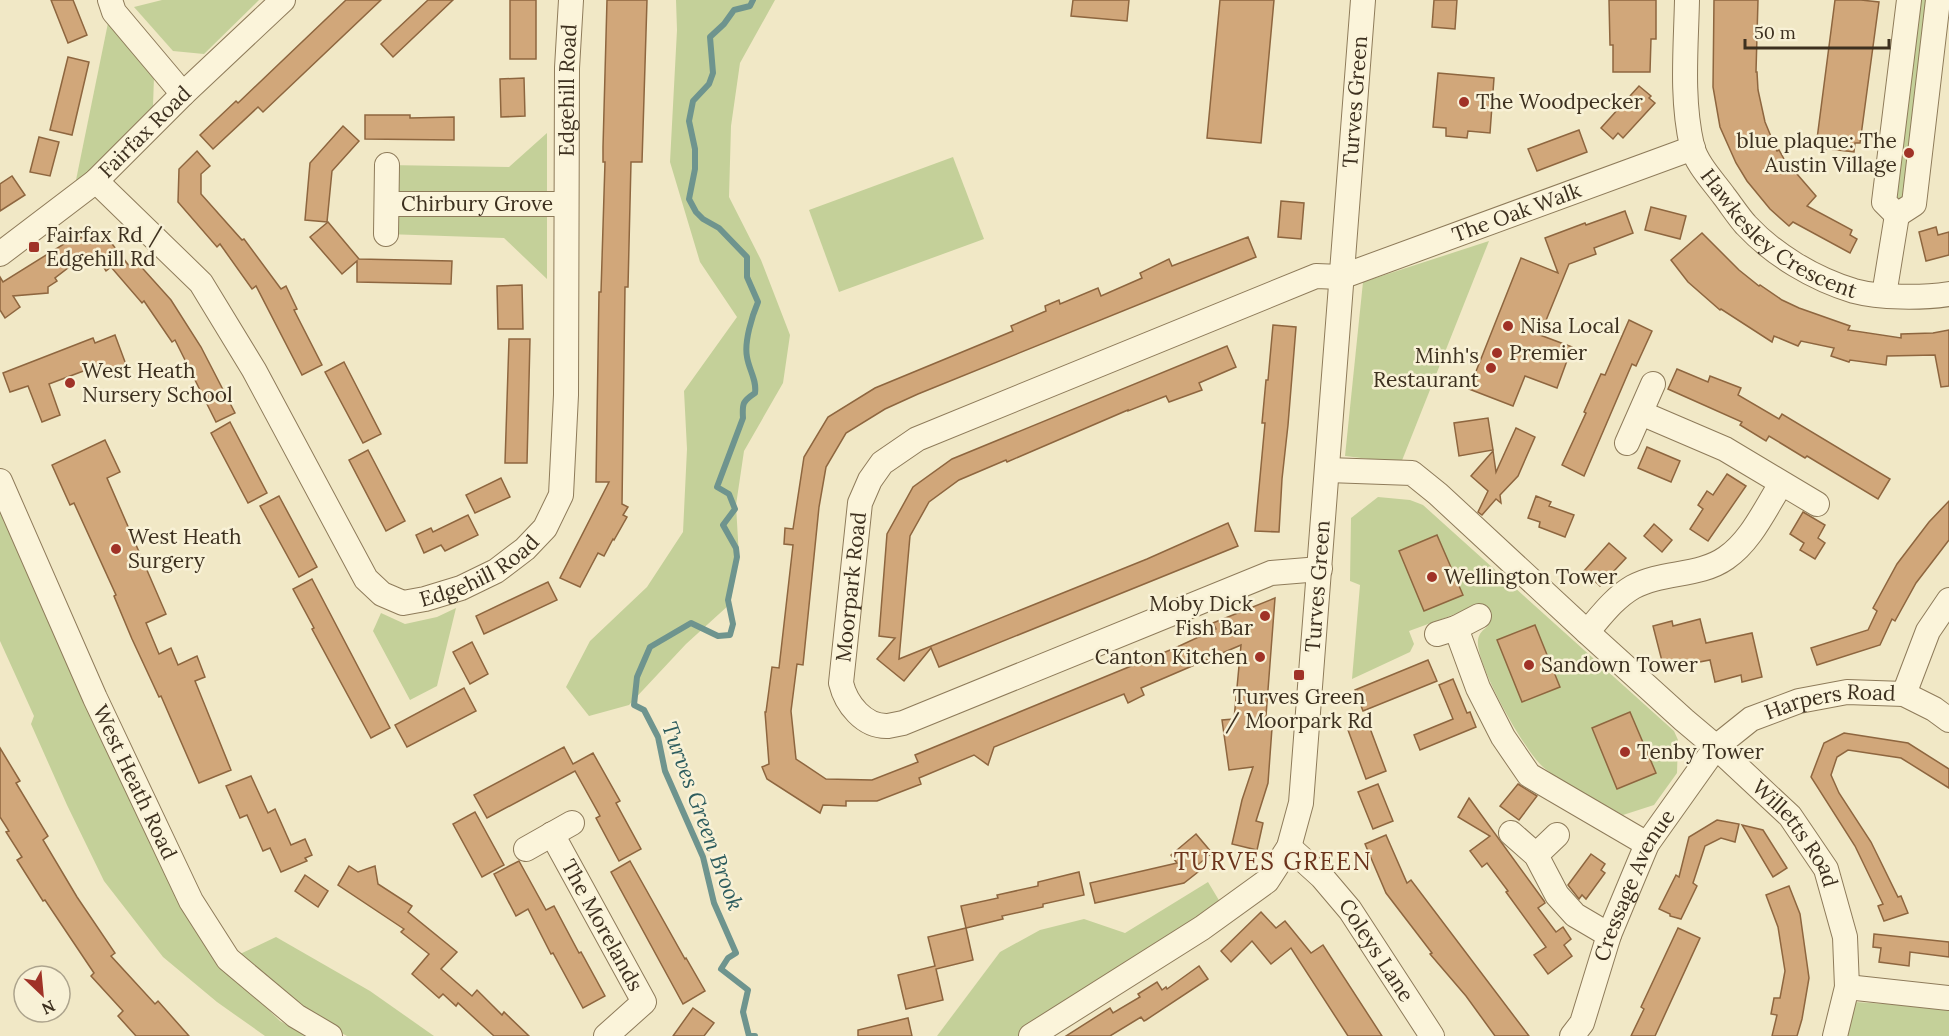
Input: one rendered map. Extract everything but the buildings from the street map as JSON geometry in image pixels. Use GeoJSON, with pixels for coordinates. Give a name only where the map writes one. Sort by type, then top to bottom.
{"type":"FeatureCollection","features":[{"type":"Feature","properties":{"kind":"street"},"geometry":{"type":"LineString","coordinates":[[110,0],[114,12],[183,94]]}},
{"type":"Feature","properties":{"kind":"street","name":"Fairfax Road"},"geometry":{"type":"LineString","coordinates":[[0,254],[96,181],[183,94],[283,0]]}},
{"type":"Feature","properties":{"kind":"street","name":"Edgehill Road"},"geometry":{"type":"LineString","coordinates":[[96,181],[201,283],[254,370],[366,579],[382,594],[403,603],[461,588],[496,571],[514,559],[545,528],[561,495],[566,395],[567,68],[571,0]]}},
{"type":"Feature","properties":{"kind":"street","name":"Turves Green"},"geometry":{"type":"LineString","coordinates":[[1031,1036],[1202,928],[1259,887],[1267,881],[1289,847],[1301,803],[1363,0]]}},
{"type":"Feature","properties":{"kind":"street","name":"Hawkesley Crescent"},"geometry":{"type":"LineString","coordinates":[[1687,0],[1685,106],[1693,148],[1704,168],[1745,224],[1790,262],[1821,278],[1855,291],[1933,297],[1949,294]]}},
{"type":"Feature","properties":{"kind":"street"},"geometry":{"type":"LineString","coordinates":[[1898,215],[1884,202],[1909,0]]}},
{"type":"Feature","properties":{"kind":"street"},"geometry":{"type":"LineString","coordinates":[[1884,295],[1898,215],[1914,204],[1938,0]]}},
{"type":"Feature","properties":{"kind":"street","name":"The Oak Walk"},"geometry":{"type":"LineString","coordinates":[[1341,277],[1693,148]]}},
{"type":"Feature","properties":{"kind":"street","name":"Chirbury Grove"},"geometry":{"type":"LineString","coordinates":[[386,234],[387,165]]}},
{"type":"Feature","properties":{"kind":"street","name":"Chirbury Grove"},"geometry":{"type":"LineString","coordinates":[[387,204],[566,204]]}},
{"type":"Feature","properties":{"kind":"street","name":"Moorpark Road"},"geometry":{"type":"LineString","coordinates":[[1320,569],[1271,573],[903,723],[887,726],[873,722],[850,706],[841,683],[861,503],[870,480],[882,463],[917,439],[1316,276],[1341,277]]}},
{"type":"Feature","properties":{"kind":"street"},"geometry":{"type":"LineString","coordinates":[[1627,443],[1653,384]]}},
{"type":"Feature","properties":{"kind":"street"},"geometry":{"type":"LineString","coordinates":[[1641,413],[1725,449],[1817,504]]}},
{"type":"Feature","properties":{"kind":"street","name":"Willetts Road"},"geometry":{"type":"LineString","coordinates":[[1328,470],[1412,473],[1470,522],[1587,632],[1790,816],[1826,869],[1845,937],[1847,987],[1835,1036]]}},
{"type":"Feature","properties":{"kind":"street","name":"West Heath Road"},"geometry":{"type":"LineString","coordinates":[[0,481],[95,698],[191,901],[228,959],[296,1016],[330,1036]]}},
{"type":"Feature","properties":{"kind":"street"},"geometry":{"type":"LineString","coordinates":[[1587,632],[1615,601],[1634,587],[1654,579],[1704,568],[1725,559],[1743,543],[1781,484]]}},
{"type":"Feature","properties":{"kind":"street"},"geometry":{"type":"LineString","coordinates":[[1904,694],[1928,631],[1949,600]]}},
{"type":"Feature","properties":{"kind":"street"},"geometry":{"type":"LineString","coordinates":[[1479,616],[1446,631],[1503,737],[1529,775],[1647,844]]}},
{"type":"Feature","properties":{"kind":"street","name":"Harpers Road"},"geometry":{"type":"LineString","coordinates":[[1716,747],[1751,718],[1800,701],[1847,692],[1904,694],[1934,709],[1949,720]]}},
{"type":"Feature","properties":{"kind":"street","name":"Cressage Avenue"},"geometry":{"type":"LineString","coordinates":[[1572,1036],[1582,1023],[1609,935],[1647,844],[1716,747]]}},
{"type":"Feature","properties":{"kind":"street","name":"The Morelands"},"geometry":{"type":"LineString","coordinates":[[526,849],[562,829],[644,1002],[606,1036]]}},
{"type":"Feature","properties":{"kind":"street"},"geometry":{"type":"LineString","coordinates":[[1511,833],[1536,855],[1557,896],[1575,915],[1609,935]]}},
{"type":"Feature","properties":{"kind":"street"},"geometry":{"type":"LineString","coordinates":[[1536,855],[1557,835]]}},
{"type":"Feature","properties":{"kind":"street","name":"Coleys Lane"},"geometry":{"type":"LineString","coordinates":[[1289,847],[1322,877],[1350,910],[1432,1036]]}},
{"type":"Feature","properties":{"kind":"street"},"geometry":{"type":"LineString","coordinates":[[1847,987],[1949,998]]}},
{"type":"Feature","properties":{"kind":"green space"},"geometry":{"type":"Polygon","coordinates":[[[162,0],[259,0],[204,54],[173,51],[134,7],[162,0]]]}},
{"type":"Feature","properties":{"kind":"green space"},"geometry":{"type":"Polygon","coordinates":[[[676,0],[775,0],[740,63],[731,126],[729,197],[761,260],[790,335],[783,383],[744,451],[736,505],[739,557],[730,604],[686,644],[629,705],[589,716],[566,687],[590,641],[647,587],[683,532],[687,449],[684,391],[737,317],[700,262],[670,162],[677,30],[676,0]]]}},
{"type":"Feature","properties":{"kind":"green space"},"geometry":{"type":"Polygon","coordinates":[[[1912,0],[1935,0],[1906,200],[1892,199],[1912,0]]]}},
{"type":"Feature","properties":{"kind":"green space"},"geometry":{"type":"Polygon","coordinates":[[[108,23],[154,77],[153,106],[75,185],[108,23]]]}},
{"type":"Feature","properties":{"kind":"green space"},"geometry":{"type":"Polygon","coordinates":[[[547,133],[547,279],[504,238],[386,234],[387,165],[509,167],[547,133]]]}},
{"type":"Feature","properties":{"kind":"green space"},"geometry":{"type":"Polygon","coordinates":[[[953,157],[984,239],[839,292],[809,210],[953,157]]]}},
{"type":"Feature","properties":{"kind":"green space"},"geometry":{"type":"Polygon","coordinates":[[[1489,241],[1401,463],[1345,456],[1363,282],[1489,241]]]}},
{"type":"Feature","properties":{"kind":"green space"},"geometry":{"type":"Polygon","coordinates":[[[1378,497],[1410,500],[1423,505],[1674,731],[1678,740],[1677,773],[1654,805],[1623,815],[1561,781],[1535,758],[1513,726],[1484,668],[1478,640],[1480,634],[1488,626],[1480,605],[1409,631],[1414,644],[1410,652],[1352,679],[1360,585],[1350,581],[1351,518],[1378,497]]]}},
{"type":"Feature","properties":{"kind":"green space"},"geometry":{"type":"Polygon","coordinates":[[[0,512],[183,902],[221,963],[280,1021],[307,1036],[265,1036],[217,1002],[163,957],[104,881],[31,724],[34,716],[0,641],[0,512]]]}},
{"type":"Feature","properties":{"kind":"green space"},"geometry":{"type":"Polygon","coordinates":[[[456,608],[437,686],[410,700],[373,631],[381,613],[405,624],[437,617],[456,608]]]}},
{"type":"Feature","properties":{"kind":"green space"},"geometry":{"type":"Polygon","coordinates":[[[1208,882],[1223,907],[1021,1036],[937,1036],[1000,952],[1040,930],[1084,919],[1125,933],[1208,882]]]}},
{"type":"Feature","properties":{"kind":"green space"},"geometry":{"type":"Polygon","coordinates":[[[276,937],[370,991],[434,1036],[347,1036],[300,1011],[240,954],[276,937]]]}},
{"type":"Feature","properties":{"kind":"green space"},"geometry":{"type":"Polygon","coordinates":[[[1855,1002],[1949,1008],[1949,1036],[1845,1036],[1855,1002]]]}},
{"type":"Feature","properties":{"kind":"waterway","name":"Turves Green Brook"},"geometry":{"type":"LineString","coordinates":[[753,0],[750,6],[734,10],[724,24],[710,37],[713,73],[709,84],[693,101],[689,121],[695,149],[695,169],[689,199],[696,212],[719,228],[747,257],[747,277],[758,302],[749,329],[746,351],[755,384],[755,393],[744,403],[743,418],[717,487],[729,494],[735,509],[723,525],[736,548],[737,557],[728,600],[733,624],[730,635],[718,636],[691,623],[650,647],[637,677],[634,705],[644,710],[658,737],[665,771],[703,857],[714,903],[736,953],[728,958],[721,969],[748,990],[743,1012],[749,1036],[755,1036]]}},
{"type":"Feature","properties":{"kind":"place","name":"The Woodpecker"},"geometry":{"type":"Point","coordinates":[1464,102]}},
{"type":"Feature","properties":{"kind":"place","name":"blue plaque: The Austin Village"},"geometry":{"type":"Point","coordinates":[1909,153]}},
{"type":"Feature","properties":{"kind":"place","name":"Fairfax Rd / Edgehill Rd"},"geometry":{"type":"Point","coordinates":[34,247]}},
{"type":"Feature","properties":{"kind":"place","name":"Nisa Local"},"geometry":{"type":"Point","coordinates":[1508,326]}},
{"type":"Feature","properties":{"kind":"place","name":"Premier"},"geometry":{"type":"Point","coordinates":[1497,353]}},
{"type":"Feature","properties":{"kind":"place","name":"Minh's Restaurant"},"geometry":{"type":"Point","coordinates":[1491,368]}},
{"type":"Feature","properties":{"kind":"place","name":"West Heath Nursery School"},"geometry":{"type":"Point","coordinates":[70,383]}},
{"type":"Feature","properties":{"kind":"place","name":"West Heath Surgery"},"geometry":{"type":"Point","coordinates":[116,549]}},
{"type":"Feature","properties":{"kind":"place","name":"Wellington Tower"},"geometry":{"type":"Point","coordinates":[1432,577]}},
{"type":"Feature","properties":{"kind":"place","name":"Moby Dick Fish Bar"},"geometry":{"type":"Point","coordinates":[1265,616]}},
{"type":"Feature","properties":{"kind":"place","name":"Canton Kitchen"},"geometry":{"type":"Point","coordinates":[1260,657]}},
{"type":"Feature","properties":{"kind":"place","name":"Sandown Tower"},"geometry":{"type":"Point","coordinates":[1529,665]}},
{"type":"Feature","properties":{"kind":"place","name":"Turves Green / Moorpark Rd"},"geometry":{"type":"Point","coordinates":[1299,675]}},
{"type":"Feature","properties":{"kind":"place","name":"Tenby Tower"},"geometry":{"type":"Point","coordinates":[1625,752]}},
{"type":"Feature","properties":{"kind":"district","name":"TURVES GREEN"},"geometry":{"type":"Point","coordinates":[1273,862]}}]}
